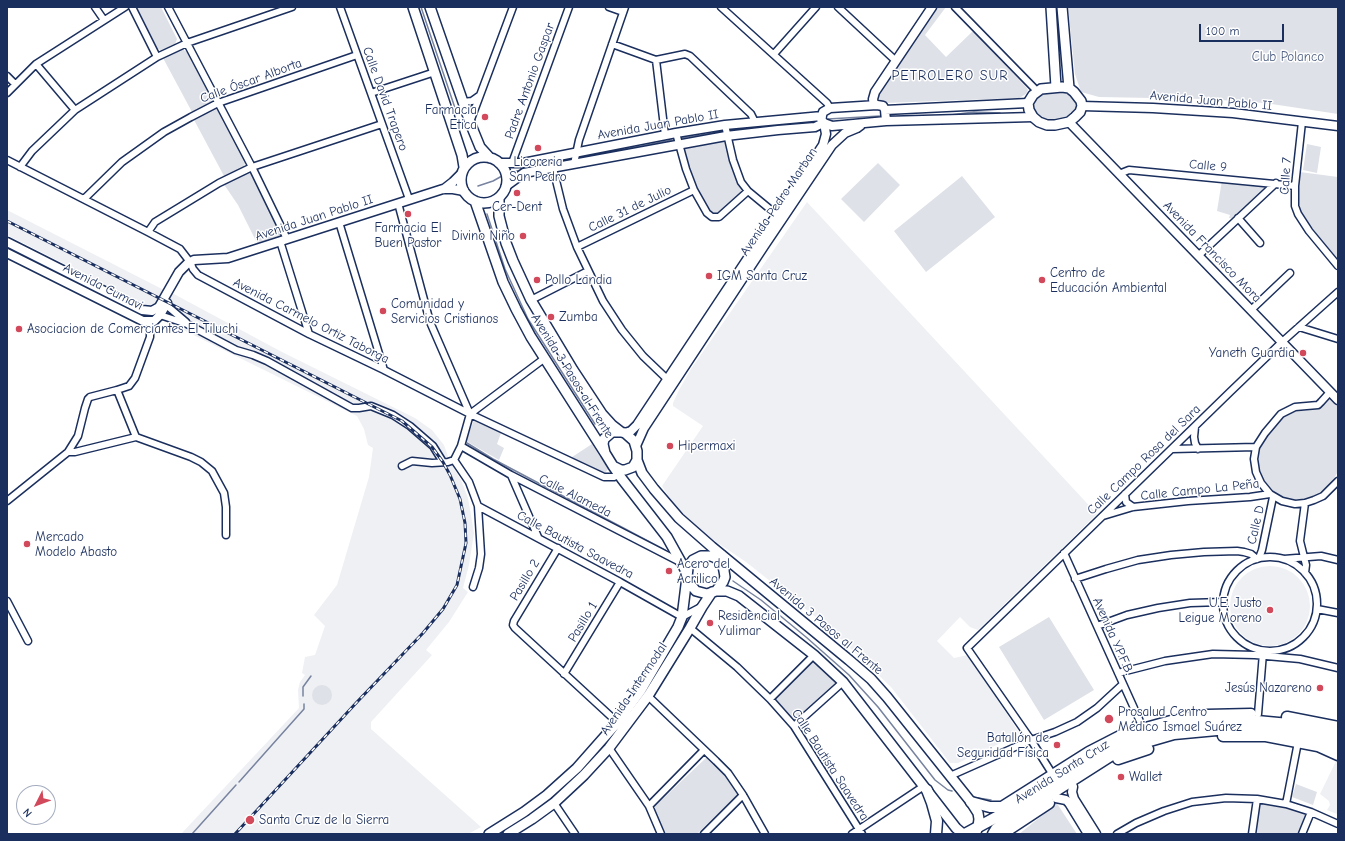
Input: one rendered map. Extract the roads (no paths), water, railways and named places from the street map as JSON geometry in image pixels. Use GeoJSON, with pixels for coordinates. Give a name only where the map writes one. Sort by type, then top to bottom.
{"type":"FeatureCollection","features":[{"type":"Feature","properties":{"kind":"main road"},"geometry":{"type":"LineString","coordinates":[[413,7],[426,12],[480,147],[490,158],[499,163],[507,176],[506,186],[499,198],[488,203],[475,202],[470,199],[464,191],[461,179],[463,170],[462,155],[435,72],[426,12]]}},
{"type":"Feature","properties":{"kind":"main road"},"geometry":{"type":"LineString","coordinates":[[1051,7],[1056,87]]}},
{"type":"Feature","properties":{"kind":"main road"},"geometry":{"type":"LineString","coordinates":[[1062,7],[1069,88]]}},
{"type":"Feature","properties":{"kind":"main road"},"geometry":{"type":"LineString","coordinates":[[1056,87],[1069,88],[1079,97],[1082,106],[1080,112],[1069,122],[1048,125],[1039,122],[1029,110],[1028,103],[1037,91],[1056,87]]}},
{"type":"Feature","properties":{"kind":"main road"},"geometry":{"type":"LineString","coordinates":[[463,170],[473,160],[479,158],[490,158]]}},
{"type":"Feature","properties":{"kind":"main road","name":"Avenida 3 Pasos al Frente"},"geometry":{"type":"LineString","coordinates":[[499,198],[499,216],[504,237],[531,300],[572,370],[602,414],[612,425],[623,433]]}},
{"type":"Feature","properties":{"kind":"main road","name":"Avenida 3 Pasos al Frente"},"geometry":{"type":"LineString","coordinates":[[475,202],[503,282],[531,337],[605,453]]}},
{"type":"Feature","properties":{"kind":"main road"},"geometry":{"type":"LineString","coordinates":[[613,466],[621,470],[629,469],[636,464],[636,446],[634,441],[623,433],[612,432],[604,439],[603,448],[605,453],[613,466],[619,475],[667,537],[687,575]]}},
{"type":"Feature","properties":{"kind":"main road","name":"Avenida 3 Pasos al Frente"},"geometry":{"type":"LineString","coordinates":[[637,460],[642,473],[665,503],[679,518],[871,680],[887,697],[971,802],[978,813],[979,819],[977,831]]}},
{"type":"Feature","properties":{"kind":"main road"},"geometry":{"type":"LineString","coordinates":[[706,555],[716,558],[723,566],[724,571]]}},
{"type":"Feature","properties":{"kind":"main road"},"geometry":{"type":"LineString","coordinates":[[714,592],[723,582],[724,571],[722,555],[706,555],[693,560],[688,568],[687,575],[688,583],[696,591],[701,593],[714,592],[723,590],[739,596],[814,655],[843,682],[956,828],[964,834]]}},
{"type":"Feature","properties":{"kind":"main road","name":"Avenida Intermodal"},"geometry":{"type":"LineString","coordinates":[[489,834],[524,812],[547,795],[577,768],[617,722],[641,690],[678,627],[682,617],[687,575]]}},
{"type":"Feature","properties":{"kind":"main road","name":"Avenida Intermodal"},"geometry":{"type":"LineString","coordinates":[[508,834],[554,803],[584,775],[609,748],[648,696],[702,606],[714,592]]}},
{"type":"Feature","properties":{"kind":"main road","name":"Avenida Santa Cruz"},"geometry":{"type":"LineString","coordinates":[[991,820],[1000,808],[1105,742],[1143,728],[1171,721],[1207,715],[1258,714],[1290,717],[1338,728]]}},
{"type":"Feature","properties":{"kind":"main road","name":"Avenida Santa Cruz"},"geometry":{"type":"LineString","coordinates":[[964,834],[977,831],[991,820],[1015,807],[1109,748],[1126,740],[1173,727],[1208,722],[1257,721],[1289,724],[1338,736]]}},
{"type":"Feature","properties":{"kind":"main road","name":"Avenida Santa Cruz"},"geometry":{"type":"LineString","coordinates":[[993,834],[996,829],[1112,755],[1129,747],[1174,734],[1224,729],[1259,728],[1302,734],[1338,746]]}},
{"type":"Feature","properties":{"kind":"main road","name":"Avenida Santa Cruz"},"geometry":{"type":"LineString","coordinates":[[1002,834],[1099,769],[1115,760],[1176,741],[1206,737],[1245,735],[1266,736],[1318,746],[1338,755]]}},
{"type":"Feature","properties":{"kind":"main road"},"geometry":{"type":"LineString","coordinates":[[577,768],[584,775]]}},
{"type":"Feature","properties":{"kind":"main road"},"geometry":{"type":"LineString","coordinates":[[925,788],[937,821],[936,834]]}},
{"type":"Feature","properties":{"kind":"main road"},"geometry":{"type":"LineString","coordinates":[[971,802],[1000,808],[1015,807]]}},
{"type":"Feature","properties":{"kind":"street"},"geometry":{"type":"LineString","coordinates":[[95,7],[104,20]]}},
{"type":"Feature","properties":{"kind":"street"},"geometry":{"type":"LineString","coordinates":[[7,93],[36,64],[125,7]]}},
{"type":"Feature","properties":{"kind":"street"},"geometry":{"type":"LineString","coordinates":[[132,7],[158,57]]}},
{"type":"Feature","properties":{"kind":"street"},"geometry":{"type":"LineString","coordinates":[[168,7],[252,167],[283,240],[310,334]]}},
{"type":"Feature","properties":{"kind":"street"},"geometry":{"type":"LineString","coordinates":[[20,167],[32,151],[75,110],[158,57],[186,43],[292,7]]}},
{"type":"Feature","properties":{"kind":"street","name":"Calle David Trapero"},"geometry":{"type":"LineString","coordinates":[[340,7],[409,199]]}},
{"type":"Feature","properties":{"kind":"street"},"geometry":{"type":"LineString","coordinates":[[470,122],[513,7]]}},
{"type":"Feature","properties":{"kind":"street","name":"Padre Antonio Gaspar"},"geometry":{"type":"LineString","coordinates":[[512,163],[569,7]]}},
{"type":"Feature","properties":{"kind":"street"},"geometry":{"type":"LineString","coordinates":[[574,164],[578,140],[624,9],[609,7]]}},
{"type":"Feature","properties":{"kind":"street"},"geometry":{"type":"LineString","coordinates":[[774,54],[816,7]]}},
{"type":"Feature","properties":{"kind":"street"},"geometry":{"type":"LineString","coordinates":[[838,7],[896,61]]}},
{"type":"Feature","properties":{"kind":"street"},"geometry":{"type":"LineString","coordinates":[[874,105],[873,99],[875,92],[932,7]]}},
{"type":"Feature","properties":{"kind":"street"},"geometry":{"type":"LineString","coordinates":[[955,7],[1037,91]]}},
{"type":"Feature","properties":{"kind":"street"},"geometry":{"type":"LineString","coordinates":[[725,8],[827,103],[830,108]]}},
{"type":"Feature","properties":{"kind":"street"},"geometry":{"type":"LineString","coordinates":[[612,44],[656,60],[685,54],[690,56],[751,114],[754,122]]}},
{"type":"Feature","properties":{"kind":"street","name":"Calle Óscar Alborta"},"geometry":{"type":"LineString","coordinates":[[84,199],[108,175],[134,153],[164,132],[218,103],[357,55]]}},
{"type":"Feature","properties":{"kind":"street"},"geometry":{"type":"LineString","coordinates":[[656,60],[665,135]]}},
{"type":"Feature","properties":{"kind":"street"},"geometry":{"type":"LineString","coordinates":[[36,64],[75,110]]}},
{"type":"Feature","properties":{"kind":"street"},"geometry":{"type":"LineString","coordinates":[[371,93],[435,72]]}},
{"type":"Feature","properties":{"kind":"street"},"geometry":{"type":"LineString","coordinates":[[7,76],[15,84]]}},
{"type":"Feature","properties":{"kind":"street"},"geometry":{"type":"LineString","coordinates":[[463,102],[472,101],[479,96]]}},
{"type":"Feature","properties":{"kind":"street"},"geometry":{"type":"LineString","coordinates":[[885,110],[1028,103]]}},
{"type":"Feature","properties":{"kind":"street"},"geometry":{"type":"LineString","coordinates":[[886,121],[885,110],[883,106],[880,105],[830,108],[823,112],[823,121],[832,126],[886,121],[1033,116]]}},
{"type":"Feature","properties":{"kind":"street","name":"Avenida Juan Pablo II"},"geometry":{"type":"LineString","coordinates":[[1082,106],[1153,108],[1233,113],[1338,126]]}},
{"type":"Feature","properties":{"kind":"street","name":"Avenida Juan Pablo II"},"geometry":{"type":"LineString","coordinates":[[499,163],[523,163],[665,135],[725,125],[754,122],[823,121]]}},
{"type":"Feature","properties":{"kind":"street","name":"Avenida Juan Pablo II"},"geometry":{"type":"LineString","coordinates":[[506,186],[524,173],[726,136],[815,127],[823,121]]}},
{"type":"Feature","properties":{"kind":"street","name":"Avenida Pedro Marban"},"geometry":{"type":"LineString","coordinates":[[623,433],[631,431],[637,425],[824,145],[826,134],[823,121]]}},
{"type":"Feature","properties":{"kind":"street","name":"Avenida Francisco Mora"},"geometry":{"type":"LineString","coordinates":[[1069,122],[1338,400]]}},
{"type":"Feature","properties":{"kind":"street","name":"Calle 7"},"geometry":{"type":"LineString","coordinates":[[1302,122],[1295,186],[1295,206],[1298,214],[1309,230],[1338,266]]}},
{"type":"Feature","properties":{"kind":"street"},"geometry":{"type":"LineString","coordinates":[[148,232],[155,222],[219,183],[252,167],[382,124]]}},
{"type":"Feature","properties":{"kind":"street","name":"Avenida Pedro Marban"},"geometry":{"type":"LineString","coordinates":[[636,446],[644,428],[832,145],[845,133],[862,124]]}},
{"type":"Feature","properties":{"kind":"street"},"geometry":{"type":"LineString","coordinates":[[725,125],[726,136],[737,172],[748,191],[777,215]]}},
{"type":"Feature","properties":{"kind":"street"},"geometry":{"type":"LineString","coordinates":[[676,133],[694,190],[707,213],[712,217],[718,217],[748,191]]}},
{"type":"Feature","properties":{"kind":"street","name":"Avenida Carmelo Ortiz Taborga"},"geometry":{"type":"LineString","coordinates":[[7,160],[180,249],[187,264],[198,275],[310,334],[470,414],[604,477],[614,477],[619,475]]}},
{"type":"Feature","properties":{"kind":"street"},"geometry":{"type":"LineString","coordinates":[[553,168],[563,210],[577,247],[603,301],[622,330],[643,356],[667,379]]}},
{"type":"Feature","properties":{"kind":"street","name":"Avenida Juan Pablo II"},"geometry":{"type":"LineString","coordinates":[[443,189],[453,182],[463,170]]}},
{"type":"Feature","properties":{"kind":"street","name":"Calle 9"},"geometry":{"type":"LineString","coordinates":[[1119,174],[1128,170],[1295,186]]}},
{"type":"Feature","properties":{"kind":"street"},"geometry":{"type":"LineString","coordinates":[[1198,256],[1276,183]]}},
{"type":"Feature","properties":{"kind":"street","name":"Avenida Juan Pablo II"},"geometry":{"type":"LineString","coordinates":[[187,264],[206,259],[228,258],[443,189],[464,191]]}},
{"type":"Feature","properties":{"kind":"street","name":"Calle 31 de Julio"},"geometry":{"type":"LineString","coordinates":[[577,247],[694,190]]}},
{"type":"Feature","properties":{"kind":"street"},"geometry":{"type":"LineString","coordinates":[[398,203],[430,322],[470,414]]}},
{"type":"Feature","properties":{"kind":"street"},"geometry":{"type":"LineString","coordinates":[[1238,218],[1260,243]]}},
{"type":"Feature","properties":{"kind":"street"},"geometry":{"type":"LineString","coordinates":[[339,222],[384,370]]}},
{"type":"Feature","properties":{"kind":"street","name":"Avenida Cumavi"},"geometry":{"type":"LineString","coordinates":[[7,242],[142,310],[152,311],[159,307],[179,272],[187,264]]}},
{"type":"Feature","properties":{"kind":"street","name":"Avenida Cumavi"},"geometry":{"type":"LineString","coordinates":[[8,255],[143,321],[150,322],[154,321],[160,315],[187,264]]}},
{"type":"Feature","properties":{"kind":"street"},"geometry":{"type":"LineString","coordinates":[[531,300],[588,271]]}},
{"type":"Feature","properties":{"kind":"street"},"geometry":{"type":"LineString","coordinates":[[1251,310],[1290,273]]}},
{"type":"Feature","properties":{"kind":"street"},"geometry":{"type":"LineString","coordinates":[[98,298],[102,289]]}},
{"type":"Feature","properties":{"kind":"street","name":"Calle Campo Rosa del Sara"},"geometry":{"type":"LineString","coordinates":[[1031,740],[967,648],[1101,516],[1282,342],[1338,292]]}},
{"type":"Feature","properties":{"kind":"street"},"geometry":{"type":"LineString","coordinates":[[166,305],[188,324]]}},
{"type":"Feature","properties":{"kind":"street"},"geometry":{"type":"LineString","coordinates":[[160,315],[188,324],[236,350],[267,361],[352,408],[371,406],[393,415],[410,426],[433,446],[443,462]]}},
{"type":"Feature","properties":{"kind":"street"},"geometry":{"type":"LineString","coordinates":[[7,501],[68,452],[78,436],[88,399],[90,397],[129,386],[135,378],[150,337],[150,322]]}},
{"type":"Feature","properties":{"kind":"street"},"geometry":{"type":"LineString","coordinates":[[1299,327],[1338,339]]}},
{"type":"Feature","properties":{"kind":"street"},"geometry":{"type":"LineString","coordinates":[[454,460],[461,446],[470,414],[545,358]]}},
{"type":"Feature","properties":{"kind":"street"},"geometry":{"type":"LineString","coordinates":[[117,390],[136,437]]}},
{"type":"Feature","properties":{"kind":"street"},"geometry":{"type":"LineString","coordinates":[[1330,392],[1318,405],[1295,406],[1281,414],[1264,433],[1256,447],[1254,459],[1256,472],[1261,483],[1271,495],[1282,501],[1295,504],[1305,503],[1323,496],[1337,484]]}},
{"type":"Feature","properties":{"kind":"street"},"geometry":{"type":"LineString","coordinates":[[1195,427],[1195,443],[1198,449]]}},
{"type":"Feature","properties":{"kind":"street"},"geometry":{"type":"LineString","coordinates":[[68,452],[75,452],[136,437],[201,462],[212,471],[224,493],[226,507],[226,535]]}},
{"type":"Feature","properties":{"kind":"street","name":"Calle Alameda"},"geometry":{"type":"LineString","coordinates":[[461,446],[511,476],[682,563]]}},
{"type":"Feature","properties":{"kind":"street"},"geometry":{"type":"LineString","coordinates":[[1172,449],[1256,447]]}},
{"type":"Feature","properties":{"kind":"street"},"geometry":{"type":"LineString","coordinates":[[402,466],[412,461],[443,462],[454,460]]}},
{"type":"Feature","properties":{"kind":"street"},"geometry":{"type":"LineString","coordinates":[[454,460],[469,482],[478,506],[481,554],[479,568],[473,587]]}},
{"type":"Feature","properties":{"kind":"street"},"geometry":{"type":"LineString","coordinates":[[511,476],[538,537]]}},
{"type":"Feature","properties":{"kind":"street","name":"Calle Campo La Peña"},"geometry":{"type":"LineString","coordinates":[[1125,494],[1126,502],[1133,507]]}},
{"type":"Feature","properties":{"kind":"street","name":"Calle Campo La Peña"},"geometry":{"type":"LineString","coordinates":[[1101,516],[1133,507],[1188,501],[1271,495]]}},
{"type":"Feature","properties":{"kind":"street","name":"Calle D"},"geometry":{"type":"LineString","coordinates":[[1258,558],[1262,550],[1271,495]]}},
{"type":"Feature","properties":{"kind":"street"},"geometry":{"type":"LineString","coordinates":[[1305,503],[1300,541],[1305,557],[1305,574]]}},
{"type":"Feature","properties":{"kind":"street","name":"Calle Bautista Saavedra"},"geometry":{"type":"LineString","coordinates":[[478,506],[538,537],[682,617]]}},
{"type":"Feature","properties":{"kind":"street","name":"Pasillo 2"},"geometry":{"type":"LineString","coordinates":[[558,548],[513,624],[515,628],[564,674]]}},
{"type":"Feature","properties":{"kind":"street"},"geometry":{"type":"LineString","coordinates":[[1237,551],[1244,557],[1244,564]]}},
{"type":"Feature","properties":{"kind":"street"},"geometry":{"type":"LineString","coordinates":[[1075,579],[1138,560],[1171,555],[1237,551],[1244,552],[1258,558]]}},
{"type":"Feature","properties":{"kind":"street","name":"Avenida Y.P.F.B."},"geometry":{"type":"LineString","coordinates":[[1064,553],[1143,728]]}},
{"type":"Feature","properties":{"kind":"street"},"geometry":{"type":"LineString","coordinates":[[1284,559],[1295,565],[1305,574],[1314,590],[1317,608],[1309,631],[1301,640],[1291,647],[1263,654],[1249,647],[1238,639],[1229,628],[1224,615],[1222,602],[1226,587],[1233,574],[1244,564],[1258,558],[1271,557],[1284,559],[1321,556],[1338,560]]}},
{"type":"Feature","properties":{"kind":"street","name":"Pasillo 1"},"geometry":{"type":"LineString","coordinates":[[564,674],[620,582]]}},
{"type":"Feature","properties":{"kind":"street"},"geometry":{"type":"LineString","coordinates":[[7,601],[28,641]]}},
{"type":"Feature","properties":{"kind":"street"},"geometry":{"type":"LineString","coordinates":[[1097,626],[1127,615],[1158,608],[1190,603],[1222,602]]}},
{"type":"Feature","properties":{"kind":"street"},"geometry":{"type":"LineString","coordinates":[[682,617],[702,606]]}},
{"type":"Feature","properties":{"kind":"street"},"geometry":{"type":"LineString","coordinates":[[1317,608],[1338,613]]}},
{"type":"Feature","properties":{"kind":"street","name":"Calle Bautista Saavedra"},"geometry":{"type":"LineString","coordinates":[[690,628],[737,667],[770,698],[794,726],[860,832]]}},
{"type":"Feature","properties":{"kind":"street"},"geometry":{"type":"LineString","coordinates":[[1291,647],[1294,654],[1300,659]]}},
{"type":"Feature","properties":{"kind":"street"},"geometry":{"type":"LineString","coordinates":[[1118,673],[1141,666],[1189,656],[1213,654],[1263,654],[1300,659],[1338,668]]}},
{"type":"Feature","properties":{"kind":"street"},"geometry":{"type":"LineString","coordinates":[[1258,714],[1263,654]]}},
{"type":"Feature","properties":{"kind":"street"},"geometry":{"type":"LineString","coordinates":[[770,698],[814,655]]}},
{"type":"Feature","properties":{"kind":"street"},"geometry":{"type":"LineString","coordinates":[[564,674],[617,722]]}},
{"type":"Feature","properties":{"kind":"street"},"geometry":{"type":"LineString","coordinates":[[794,726],[843,682]]}},
{"type":"Feature","properties":{"kind":"street"},"geometry":{"type":"LineString","coordinates":[[950,776],[1031,740],[1077,722],[1097,708],[1123,684]]}},
{"type":"Feature","properties":{"kind":"street"},"geometry":{"type":"LineString","coordinates":[[648,696],[728,773],[743,795],[765,834]]}},
{"type":"Feature","properties":{"kind":"street"},"geometry":{"type":"LineString","coordinates":[[1031,740],[1053,775]]}},
{"type":"Feature","properties":{"kind":"street"},"geometry":{"type":"LineString","coordinates":[[1286,804],[1298,742]]}},
{"type":"Feature","properties":{"kind":"street"},"geometry":{"type":"LineString","coordinates":[[609,748],[649,806],[661,834]]}},
{"type":"Feature","properties":{"kind":"street"},"geometry":{"type":"LineString","coordinates":[[649,806],[704,750]]}},
{"type":"Feature","properties":{"kind":"street"},"geometry":{"type":"LineString","coordinates":[[1073,787],[1072,792],[1074,799],[1091,833]]}},
{"type":"Feature","properties":{"kind":"street"},"geometry":{"type":"LineString","coordinates":[[852,834],[860,832],[925,788]]}},
{"type":"Feature","properties":{"kind":"street"},"geometry":{"type":"LineString","coordinates":[[704,834],[743,795]]}},
{"type":"Feature","properties":{"kind":"street"},"geometry":{"type":"LineString","coordinates":[[1056,798],[1066,800],[1091,833]]}},
{"type":"Feature","properties":{"kind":"street"},"geometry":{"type":"LineString","coordinates":[[1117,834],[1136,823],[1164,811],[1192,802],[1226,798],[1257,799],[1286,804],[1311,812],[1338,824]]}},
{"type":"Feature","properties":{"kind":"street"},"geometry":{"type":"LineString","coordinates":[[1252,834],[1257,799]]}},
{"type":"Feature","properties":{"kind":"street"},"geometry":{"type":"LineString","coordinates":[[554,803],[575,834]]}},
{"type":"Feature","properties":{"kind":"street"},"geometry":{"type":"LineString","coordinates":[[1302,834],[1311,812]]}},
{"type":"Feature","properties":{"kind":"waterway"},"geometry":{"type":"LineString","coordinates":[[421,7],[456,111]]}},
{"type":"Feature","properties":{"kind":"waterway"},"geometry":{"type":"LineString","coordinates":[[943,116],[974,112],[1000,113]]}},
{"type":"Feature","properties":{"kind":"waterway"},"geometry":{"type":"LineString","coordinates":[[828,119],[880,116]]}},
{"type":"Feature","properties":{"kind":"waterway"},"geometry":{"type":"LineString","coordinates":[[897,117],[915,116]]}},
{"type":"Feature","properties":{"kind":"waterway"},"geometry":{"type":"LineString","coordinates":[[730,131],[817,121]]}},
{"type":"Feature","properties":{"kind":"waterway"},"geometry":{"type":"LineString","coordinates":[[681,138],[721,132]]}},
{"type":"Feature","properties":{"kind":"waterway"},"geometry":{"type":"LineString","coordinates":[[579,158],[672,140]]}},
{"type":"Feature","properties":{"kind":"waterway"},"geometry":{"type":"LineString","coordinates":[[534,167],[570,160]]}},
{"type":"Feature","properties":{"kind":"waterway"},"geometry":{"type":"LineString","coordinates":[[516,171],[523,170]]}},
{"type":"Feature","properties":{"kind":"waterway"},"geometry":{"type":"LineString","coordinates":[[478,186],[502,176]]}},
{"type":"Feature","properties":{"kind":"waterway"},"geometry":{"type":"LineString","coordinates":[[487,214],[505,269],[528,319],[595,424]]}},
{"type":"Feature","properties":{"kind":"waterway"},"geometry":{"type":"LineString","coordinates":[[467,443],[493,459],[665,550]]}},
{"type":"Feature","properties":{"kind":"waterway"},"geometry":{"type":"LineString","coordinates":[[733,581],[761,600],[849,675],[878,707],[935,780],[948,790],[952,791]]}},
{"type":"Feature","properties":{"kind":"waterway"},"geometry":{"type":"LineString","coordinates":[[303,696],[303,687],[311,676]]}},
{"type":"Feature","properties":{"kind":"waterway"},"geometry":{"type":"LineString","coordinates":[[239,782],[304,709],[304,704]]}},
{"type":"Feature","properties":{"kind":"waterway"},"geometry":{"type":"LineString","coordinates":[[192,834],[236,785]]}},
{"type":"Feature","properties":{"kind":"waterway"},"geometry":{"type":"LineString","coordinates":[[978,798],[991,800]]}},
{"type":"Feature","properties":{"kind":"railway"},"geometry":{"type":"LineString","coordinates":[[7,221],[402,421],[432,447],[443,462],[460,499],[465,523],[466,543],[457,585],[443,609],[423,633],[235,834]]}},
{"type":"Feature","properties":{"kind":"place","name":"Farmacia Etica"},"geometry":{"type":"Point","coordinates":[485,117]}},
{"type":"Feature","properties":{"kind":"place","name":"Licoreria San Pedro"},"geometry":{"type":"Point","coordinates":[538,148]}},
{"type":"Feature","properties":{"kind":"place","name":"Cer-Dent"},"geometry":{"type":"Point","coordinates":[517,193]}},
{"type":"Feature","properties":{"kind":"place","name":"Farmacia El Buen Pastor"},"geometry":{"type":"Point","coordinates":[408,214]}},
{"type":"Feature","properties":{"kind":"place","name":"Divino Niño"},"geometry":{"type":"Point","coordinates":[523,236]}},
{"type":"Feature","properties":{"kind":"place","name":"IGM Santa Cruz"},"geometry":{"type":"Point","coordinates":[709,276]}},
{"type":"Feature","properties":{"kind":"place","name":"Pollo Landia"},"geometry":{"type":"Point","coordinates":[537,280]}},
{"type":"Feature","properties":{"kind":"place","name":"Centro de Educación Ambiental"},"geometry":{"type":"Point","coordinates":[1042,280]}},
{"type":"Feature","properties":{"kind":"place","name":"Comunidad y Servicios Cristianos"},"geometry":{"type":"Point","coordinates":[383,311]}},
{"type":"Feature","properties":{"kind":"place","name":"Zumba"},"geometry":{"type":"Point","coordinates":[551,317]}},
{"type":"Feature","properties":{"kind":"place","name":"Asociacion de Comerciantes El Tiluchi"},"geometry":{"type":"Point","coordinates":[19,329]}},
{"type":"Feature","properties":{"kind":"place","name":"Yaneth Guardia"},"geometry":{"type":"Point","coordinates":[1303,353]}},
{"type":"Feature","properties":{"kind":"place","name":"Hipermaxi"},"geometry":{"type":"Point","coordinates":[670,446]}},
{"type":"Feature","properties":{"kind":"place","name":"Mercado Modelo Abasto"},"geometry":{"type":"Point","coordinates":[27,544]}},
{"type":"Feature","properties":{"kind":"place","name":"Acero del Acrilico"},"geometry":{"type":"Point","coordinates":[669,571]}},
{"type":"Feature","properties":{"kind":"place","name":"U.E. Justo Leigue Moreno"},"geometry":{"type":"Point","coordinates":[1270,610]}},
{"type":"Feature","properties":{"kind":"place","name":"Residencial Yulimar"},"geometry":{"type":"Point","coordinates":[710,623]}},
{"type":"Feature","properties":{"kind":"place","name":"Jesús Nazareno"},"geometry":{"type":"Point","coordinates":[1320,688]}},
{"type":"Feature","properties":{"kind":"place","name":"Prosalud Centro Médico Ismael Suárez"},"geometry":{"type":"Point","coordinates":[1109,719]}},
{"type":"Feature","properties":{"kind":"place","name":"Batallón de Seguridad Física"},"geometry":{"type":"Point","coordinates":[1057,745]}},
{"type":"Feature","properties":{"kind":"place","name":"Wallet"},"geometry":{"type":"Point","coordinates":[1121,777]}},
{"type":"Feature","properties":{"kind":"place","name":"Santa Cruz de la Sierra"},"geometry":{"type":"Point","coordinates":[250,820]}},
{"type":"Feature","properties":{"kind":"district","name":"PETROLERO SUR"},"geometry":{"type":"Point","coordinates":[950,76]}},
{"type":"Feature","properties":{"kind":"park label","name":"Club Polanco"},"geometry":{"type":"Point","coordinates":[1288,57]}}]}
